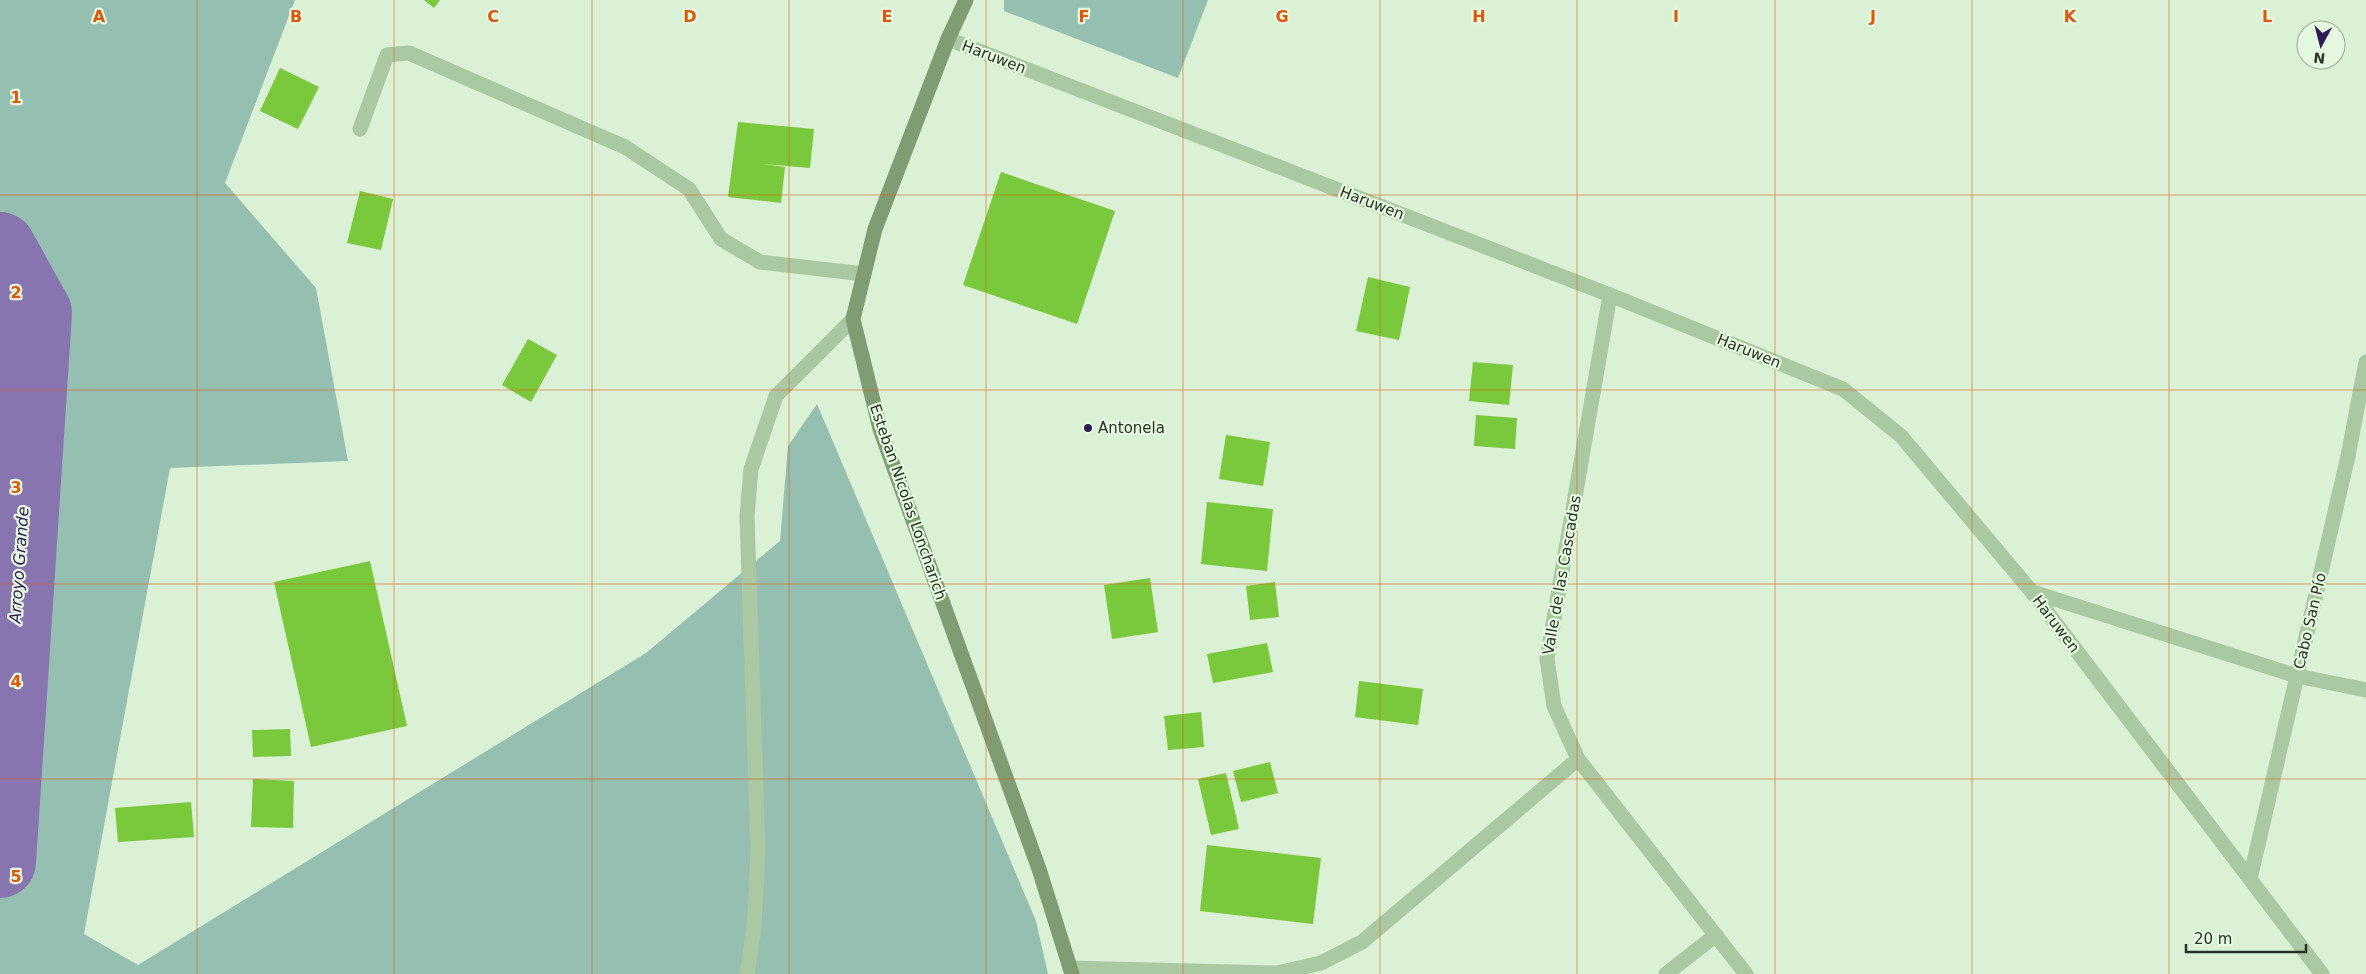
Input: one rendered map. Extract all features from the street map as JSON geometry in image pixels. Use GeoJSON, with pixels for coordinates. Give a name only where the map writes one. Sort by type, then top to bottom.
{"type":"FeatureCollection","features":[{"type":"Feature","properties":{"kind":"street","name":"Esteban Nicolas Loncharich"},"geometry":{"type":"LineString","coordinates":[[966,0],[948,39],[875,229],[853,319],[880,429],[1038,869],[1071,971]]}},
{"type":"Feature","properties":{"kind":"street","name":"Haruwen"},"geometry":{"type":"LineString","coordinates":[[948,39],[1610,295],[1843,389],[1901,436],[2032,592],[2322,974]]}},
{"type":"Feature","properties":{"kind":"street"},"geometry":{"type":"LineString","coordinates":[[360,129],[387,55],[409,53],[625,147],[689,189],[721,239],[760,262],[864,274]]}},
{"type":"Feature","properties":{"kind":"street","name":"Valle de las Cascadas"},"geometry":{"type":"LineString","coordinates":[[1610,295],[1547,659],[1554,706],[1578,758],[1746,974]]}},
{"type":"Feature","properties":{"kind":"street"},"geometry":{"type":"LineString","coordinates":[[747,974],[754,929],[758,852],[747,516],[751,469],[776,396],[853,319]]}},
{"type":"Feature","properties":{"kind":"street","name":"Cabo San Pío"},"geometry":{"type":"LineString","coordinates":[[2250,879],[2348,456],[2366,362]]}},
{"type":"Feature","properties":{"kind":"street"},"geometry":{"type":"LineString","coordinates":[[2032,592],[2297,676],[2366,690]]}},
{"type":"Feature","properties":{"kind":"street"},"geometry":{"type":"LineString","coordinates":[[1071,971],[1277,973],[1321,963],[1362,942],[1578,758]]}},
{"type":"Feature","properties":{"kind":"street"},"geometry":{"type":"LineString","coordinates":[[1666,974],[1716,935]]}},
{"type":"Feature","properties":{"kind":"shaded area"},"geometry":{"type":"Polygon","coordinates":[[[0,0],[295,0],[225,183],[316,288],[348,461],[170,468],[84,934],[138,965],[646,653],[780,541],[788,446],[817,404],[1036,921],[1048,974],[0,974],[0,0]]]}},
{"type":"Feature","properties":{"kind":"shaded area"},"geometry":{"type":"Polygon","coordinates":[[[1004,0],[1208,0],[1178,78],[1004,11],[1004,0]]]}},
{"type":"Feature","properties":{"kind":"building"},"geometry":{"type":"Polygon","coordinates":[[[424,0],[440,0],[434,8],[424,0]]]}},
{"type":"Feature","properties":{"kind":"building"},"geometry":{"type":"Polygon","coordinates":[[[280,68],[319,87],[298,129],[260,111],[280,68]]]}},
{"type":"Feature","properties":{"kind":"building"},"geometry":{"type":"Polygon","coordinates":[[[738,122],[814,129],[810,168],[763,164],[785,167],[781,203],[728,197],[738,122]]]}},
{"type":"Feature","properties":{"kind":"building"},"geometry":{"type":"Polygon","coordinates":[[[1001,172],[1115,211],[1077,324],[963,285],[1001,172]]]}},
{"type":"Feature","properties":{"kind":"building"},"geometry":{"type":"Polygon","coordinates":[[[360,191],[393,199],[381,250],[347,243],[360,191]]]}},
{"type":"Feature","properties":{"kind":"building"},"geometry":{"type":"Polygon","coordinates":[[[1368,277],[1410,287],[1399,340],[1356,331],[1368,277]]]}},
{"type":"Feature","properties":{"kind":"building"},"geometry":{"type":"Polygon","coordinates":[[[528,339],[557,355],[531,402],[502,385],[528,339]]]}},
{"type":"Feature","properties":{"kind":"building"},"geometry":{"type":"Polygon","coordinates":[[[1473,362],[1513,365],[1509,405],[1469,401],[1473,362]]]}},
{"type":"Feature","properties":{"kind":"building"},"geometry":{"type":"Polygon","coordinates":[[[1476,415],[1517,418],[1515,449],[1474,446],[1476,415]]]}},
{"type":"Feature","properties":{"kind":"building"},"geometry":{"type":"Polygon","coordinates":[[[1226,435],[1270,442],[1263,486],[1219,479],[1226,435]]]}},
{"type":"Feature","properties":{"kind":"building"},"geometry":{"type":"Polygon","coordinates":[[[1207,502],[1273,509],[1267,571],[1201,564],[1207,502]]]}},
{"type":"Feature","properties":{"kind":"building"},"geometry":{"type":"Polygon","coordinates":[[[370,561],[407,726],[311,747],[274,582],[370,561]]]}},
{"type":"Feature","properties":{"kind":"building"},"geometry":{"type":"Polygon","coordinates":[[[1150,578],[1158,632],[1112,639],[1104,585],[1150,578]]]}},
{"type":"Feature","properties":{"kind":"building"},"geometry":{"type":"Polygon","coordinates":[[[1275,582],[1279,617],[1250,620],[1246,586],[1275,582]]]}},
{"type":"Feature","properties":{"kind":"building"},"geometry":{"type":"Polygon","coordinates":[[[1267,643],[1273,672],[1213,683],[1207,654],[1267,643]]]}},
{"type":"Feature","properties":{"kind":"building"},"geometry":{"type":"Polygon","coordinates":[[[1359,681],[1423,689],[1418,725],[1355,717],[1359,681]]]}},
{"type":"Feature","properties":{"kind":"building"},"geometry":{"type":"Polygon","coordinates":[[[1201,712],[1204,747],[1168,750],[1164,716],[1201,712]]]}},
{"type":"Feature","properties":{"kind":"building"},"geometry":{"type":"Polygon","coordinates":[[[290,729],[291,756],[253,757],[252,730],[290,729]]]}},
{"type":"Feature","properties":{"kind":"building"},"geometry":{"type":"Polygon","coordinates":[[[1270,762],[1278,793],[1241,802],[1233,771],[1270,762]]]}},
{"type":"Feature","properties":{"kind":"building"},"geometry":{"type":"Polygon","coordinates":[[[1226,773],[1239,829],[1211,835],[1198,779],[1226,773]]]}},
{"type":"Feature","properties":{"kind":"building"},"geometry":{"type":"Polygon","coordinates":[[[253,779],[294,781],[293,828],[251,827],[253,779]]]}},
{"type":"Feature","properties":{"kind":"building"},"geometry":{"type":"Polygon","coordinates":[[[191,802],[194,837],[118,842],[115,808],[191,802]]]}},
{"type":"Feature","properties":{"kind":"building"},"geometry":{"type":"Polygon","coordinates":[[[1207,845],[1321,858],[1313,924],[1200,911],[1207,845]]]}},
{"type":"Feature","properties":{"kind":"waterway","name":"Arroyo Grande"},"geometry":{"type":"LineString","coordinates":[[0,248],[36,313],[0,862]]}},
{"type":"Feature","properties":{"kind":"place","name":"Antonela"},"geometry":{"type":"Point","coordinates":[1088,428]}}]}
